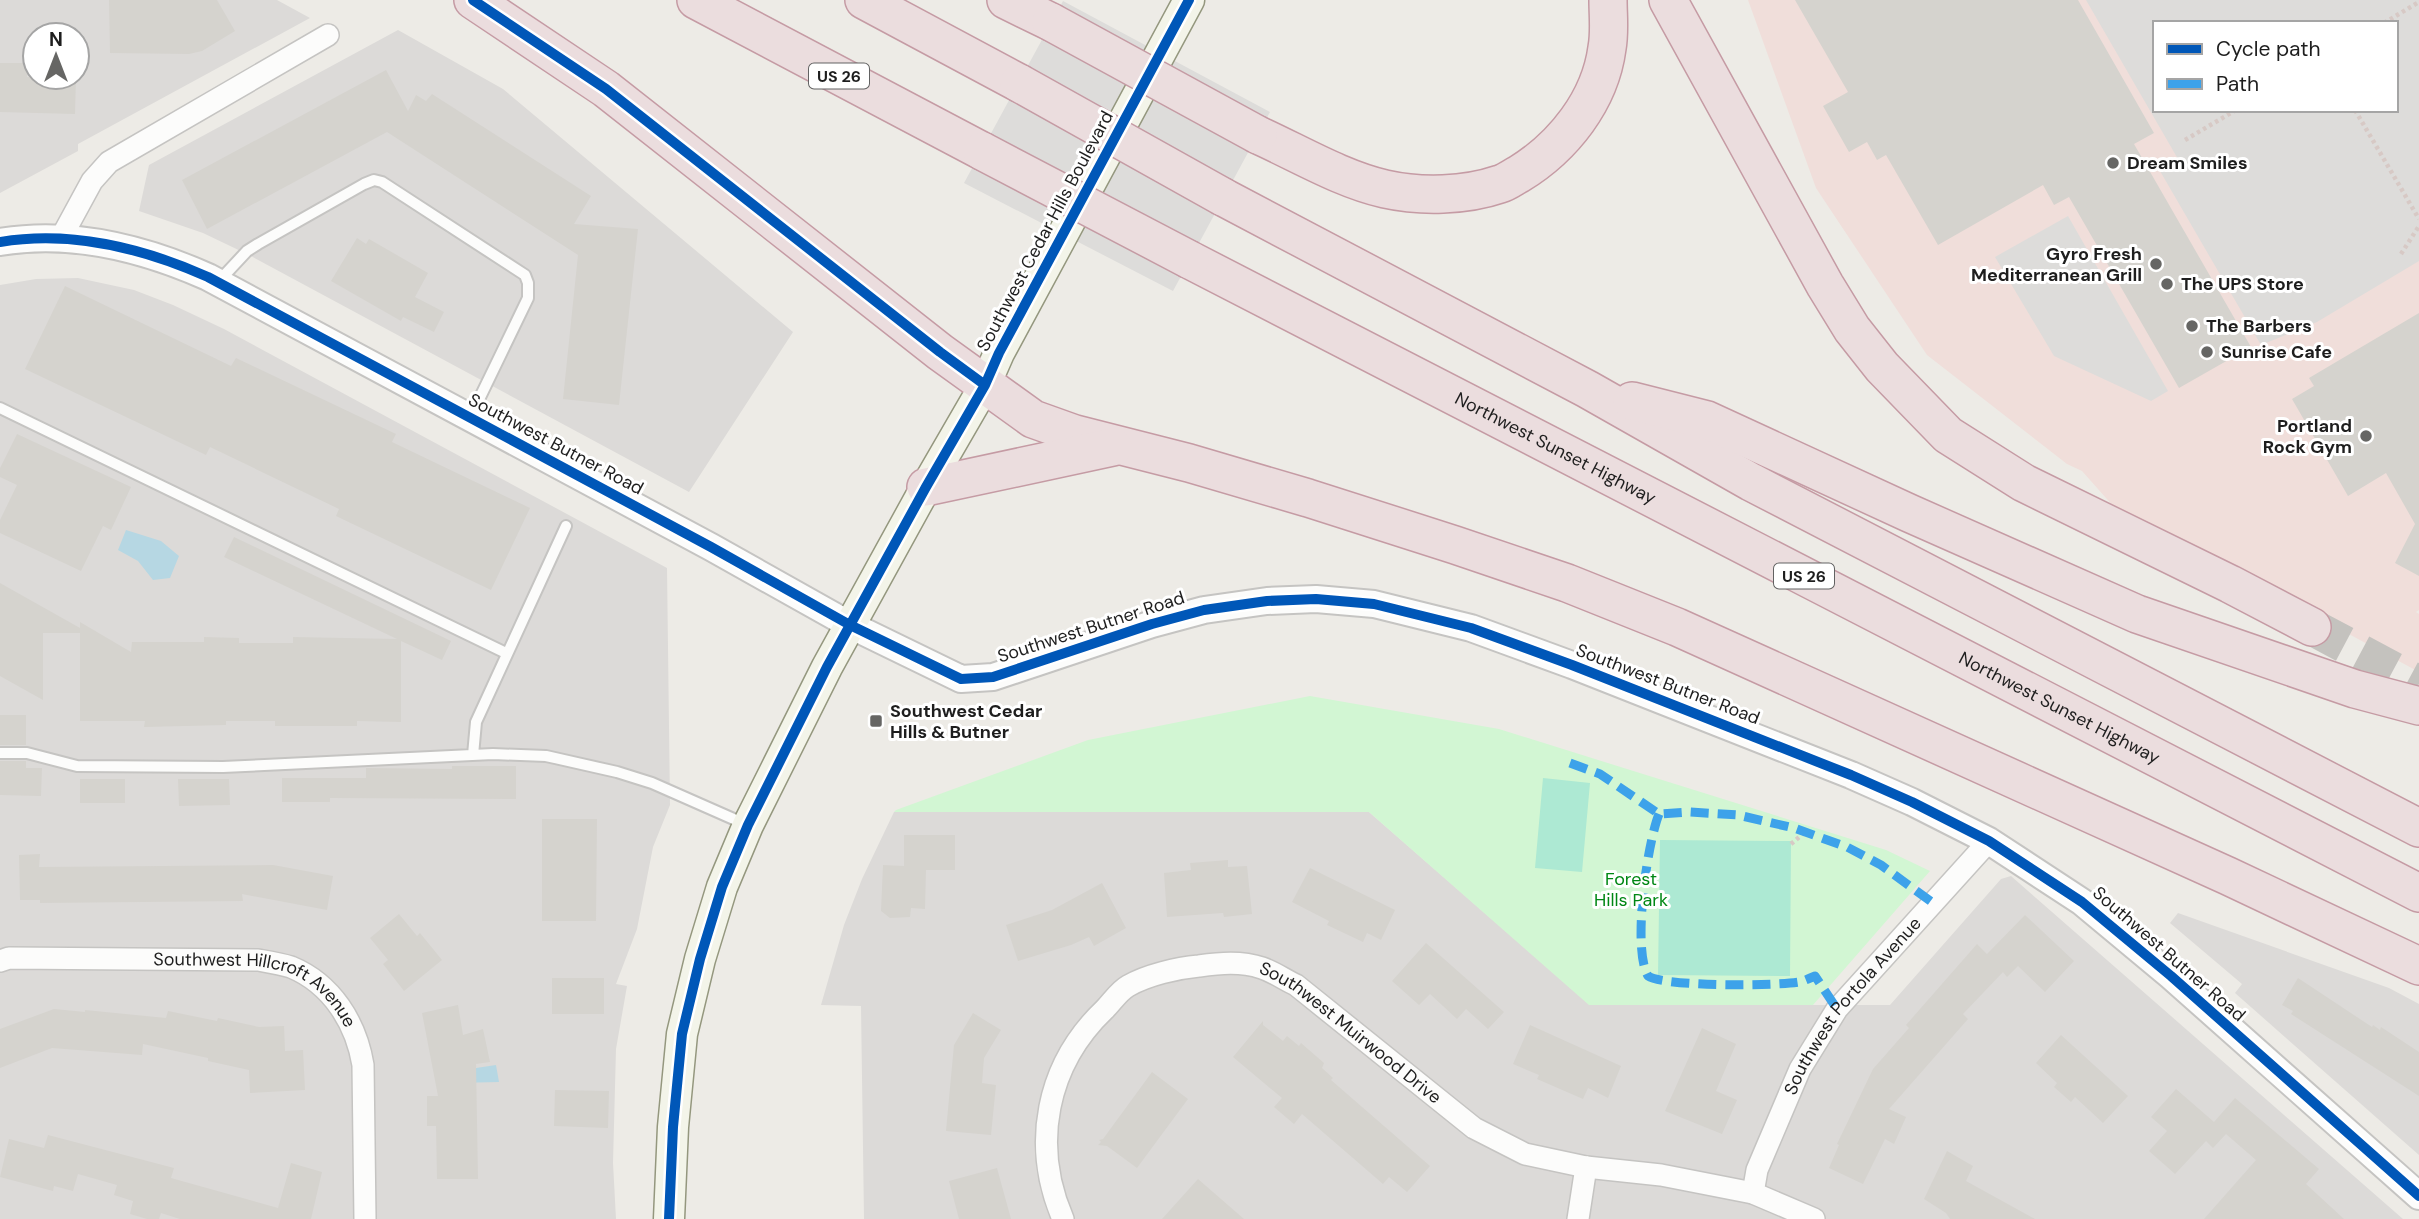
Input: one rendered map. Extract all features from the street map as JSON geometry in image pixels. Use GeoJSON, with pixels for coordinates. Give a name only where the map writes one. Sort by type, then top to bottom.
{"type":"FeatureCollection","features":[{"type":"Feature","properties":{"kind":"highway"},"geometry":{"type":"LineString","coordinates":[[472,0],[607,89],[940,352],[1033,419],[1075,434],[1308,498],[1567,583],[1677,627],[2228,876],[2419,966]]}},
{"type":"Feature","properties":{"kind":"highway","name":"Northwest Sunset Highway"},"geometry":{"type":"LineString","coordinates":[[696,0],[1189,260],[2419,893]]}},
{"type":"Feature","properties":{"kind":"highway"},"geometry":{"type":"LineString","coordinates":[[864,0],[1223,197],[1587,389],[1751,482],[2419,828]]}},
{"type":"Feature","properties":{"kind":"highway"},"geometry":{"type":"LineString","coordinates":[[1006,0],[1258,135],[1341,174],[1384,189],[1440,194],[1502,184],[1537,162],[1568,133],[1594,92],[1607,48],[1608,0]]}},
{"type":"Feature","properties":{"kind":"highway"},"geometry":{"type":"LineString","coordinates":[[1668,0],[1852,329],[1882,367],[1948,435],[2024,483],[2230,583],[2312,627]]}},
{"type":"Feature","properties":{"kind":"highway"},"geometry":{"type":"LineString","coordinates":[[1587,389],[1707,419],[1896,508],[2137,614],[2355,689],[2419,706]]}},
{"type":"Feature","properties":{"kind":"highway"},"geometry":{"type":"LineString","coordinates":[[926,486],[1121,445]]}},
{"type":"Feature","properties":{"kind":"main road","name":"Southwest Cedar Hills Boulevard"},"geometry":{"type":"LineString","coordinates":[[669,1219],[673,1127],[682,1034],[710,923],[748,825],[850,625],[985,384],[999,353],[1189,0]]}},
{"type":"Feature","properties":{"kind":"street"},"geometry":{"type":"LineString","coordinates":[[61,239],[92,181],[109,162],[328,35]]}},
{"type":"Feature","properties":{"kind":"street","name":"Southwest Butner Road"},"geometry":{"type":"LineString","coordinates":[[0,242],[61,239],[99,242],[167,259],[218,282],[850,625],[961,679],[993,677],[1152,624],[1204,610],[1267,601],[1316,599],[1374,604],[1471,628],[1851,775],[1989,841],[2050,879],[2118,931],[2419,1196]]}},
{"type":"Feature","properties":{"kind":"street","name":"Southwest Portola Avenue"},"geometry":{"type":"LineString","coordinates":[[1753,1193],[1757,1170],[1800,1069],[1837,1009],[1989,841]]}},
{"type":"Feature","properties":{"kind":"street","name":"Southwest Hillcroft Avenue"},"geometry":{"type":"LineString","coordinates":[[0,961],[9,958],[258,960],[291,967],[314,980],[336,1000],[351,1022],[360,1043],[363,1065],[365,1219]]}},
{"type":"Feature","properties":{"kind":"street","name":"Southwest Muirwood Drive"},"geometry":{"type":"LineString","coordinates":[[1063,1219],[1053,1194],[1045,1152],[1048,1113],[1065,1062],[1091,1022],[1127,987],[1175,969],[1229,962],[1263,968],[1296,985],[1474,1128],[1525,1154],[1586,1167],[1661,1175],[1753,1193],[1814,1219]]}},
{"type":"Feature","properties":{"kind":"street"},"geometry":{"type":"LineString","coordinates":[[1578,1219],[1586,1167]]}},
{"type":"Feature","properties":{"kind":"lane"},"geometry":{"type":"LineString","coordinates":[[218,282],[247,251],[364,184],[373,180],[390,186],[442,223],[525,275],[528,283],[528,298],[470,418]]}},
{"type":"Feature","properties":{"kind":"lane"},"geometry":{"type":"LineString","coordinates":[[0,408],[506,653]]}},
{"type":"Feature","properties":{"kind":"lane"},"geometry":{"type":"LineString","coordinates":[[473,755],[476,722],[566,526]]}},
{"type":"Feature","properties":{"kind":"lane"},"geometry":{"type":"LineString","coordinates":[[0,752],[27,753],[77,766],[223,767],[473,755],[545,757],[617,772],[652,783],[748,825]]}},
{"type":"Feature","properties":{"kind":"path"},"geometry":{"type":"LineString","coordinates":[[2387,21],[2419,2]]}},
{"type":"Feature","properties":{"kind":"path"},"geometry":{"type":"LineString","coordinates":[[2185,140],[2233,112]]}},
{"type":"Feature","properties":{"kind":"path"},"geometry":{"type":"LineString","coordinates":[[2356,112],[2419,219]]}},
{"type":"Feature","properties":{"kind":"path"},"geometry":{"type":"LineString","coordinates":[[2401,254],[2419,226]]}},
{"type":"Feature","properties":{"kind":"path"},"geometry":{"type":"LineString","coordinates":[[1791,844],[1805,832]]}},
{"type":"Feature","properties":{"kind":"shaded area"},"geometry":{"type":"Polygon","coordinates":[[[0,0],[277,0],[310,18],[78,144],[78,151],[0,193],[0,0]]]}},
{"type":"Feature","properties":{"kind":"shaded area"},"geometry":{"type":"Polygon","coordinates":[[[1748,0],[2419,0],[2419,610],[2416,612],[2419,614],[2419,672],[2114,507],[2082,471],[2067,464],[1927,355],[1816,188],[1748,0]]]}},
{"type":"Feature","properties":{"kind":"shaded area"},"geometry":{"type":"Polygon","coordinates":[[[2086,0],[2419,0],[2419,261],[2317,322],[2261,345],[2160,171],[2178,159],[2086,0]]]}},
{"type":"Feature","properties":{"kind":"shaded area"},"geometry":{"type":"Polygon","coordinates":[[[1063,1],[1270,112],[1173,291],[964,183],[1063,1]]]}},
{"type":"Feature","properties":{"kind":"shaded area"},"geometry":{"type":"Polygon","coordinates":[[[398,30],[503,89],[793,332],[689,492],[249,255],[203,233],[139,211],[149,165],[398,30]]]}},
{"type":"Feature","properties":{"kind":"shaded area"},"geometry":{"type":"Polygon","coordinates":[[[2068,216],[2168,391],[2151,401],[2054,356],[1995,257],[2068,216]]]}},
{"type":"Feature","properties":{"kind":"shaded area"},"geometry":{"type":"Polygon","coordinates":[[[78,278],[134,290],[224,329],[667,568],[670,805],[653,847],[637,929],[616,984],[627,986],[616,1049],[613,1163],[616,1219],[0,1219],[0,285],[36,279],[78,278]]]}},
{"type":"Feature","properties":{"kind":"shaded area"},"geometry":{"type":"Polygon","coordinates":[[[894,812],[1369,812],[1590,1005],[1890,1005],[2001,879],[2011,876],[2403,1219],[864,1219],[861,1006],[821,1005],[844,925],[862,879],[894,812]]]}},
{"type":"Feature","properties":{"kind":"shaded area"},"geometry":{"type":"Polygon","coordinates":[[[2178,913],[2389,988],[2419,1004],[2419,1155],[2235,993],[2242,984],[2170,923],[2178,913]]]}},
{"type":"Feature","properties":{"kind":"green space","name":"Forest Hills Park"},"geometry":{"type":"Polygon","coordinates":[[[1310,696],[1499,729],[1886,850],[1930,871],[1813,1005],[1589,1005],[1369,812],[894,812],[1088,740],[1310,696]]]}},
{"type":"Feature","properties":{"kind":"green space"},"geometry":{"type":"Polygon","coordinates":[[[1543,778],[1590,783],[1582,872],[1535,868],[1543,778]]]}},
{"type":"Feature","properties":{"kind":"green space"},"geometry":{"type":"Polygon","coordinates":[[[1660,840],[1791,841],[1790,976],[1658,975],[1660,840]]]}},
{"type":"Feature","properties":{"kind":"water"},"geometry":{"type":"Polygon","coordinates":[[[126,530],[161,541],[179,556],[170,578],[153,580],[138,561],[118,550],[126,530]]]}},
{"type":"Feature","properties":{"kind":"water"},"geometry":{"type":"Polygon","coordinates":[[[496,1065],[499,1082],[456,1083],[456,1071],[496,1065]]]}},
{"type":"Feature","properties":{"kind":"building"},"geometry":{"type":"Polygon","coordinates":[[[109,0],[217,0],[235,31],[202,51],[189,54],[110,53],[109,0]]]}},
{"type":"Feature","properties":{"kind":"building"},"geometry":{"type":"Polygon","coordinates":[[[1795,0],[2078,0],[2154,133],[2134,144],[2251,347],[2179,388],[2069,197],[2054,205],[2043,185],[1938,245],[1886,155],[1877,160],[1867,142],[1849,152],[1823,106],[1848,92],[1795,0]]]}},
{"type":"Feature","properties":{"kind":"building"},"geometry":{"type":"Polygon","coordinates":[[[0,63],[21,63],[21,91],[76,91],[75,114],[0,112],[0,63]]]}},
{"type":"Feature","properties":{"kind":"building"},"geometry":{"type":"Polygon","coordinates":[[[386,70],[408,111],[416,95],[426,101],[432,94],[591,196],[574,224],[638,229],[619,405],[563,399],[578,255],[387,132],[207,229],[182,180],[386,70]]]}},
{"type":"Feature","properties":{"kind":"building"},"geometry":{"type":"Polygon","coordinates":[[[357,238],[366,244],[369,239],[428,273],[415,297],[444,312],[434,332],[403,317],[401,321],[331,281],[357,238]]]}},
{"type":"Feature","properties":{"kind":"building"},"geometry":{"type":"Polygon","coordinates":[[[65,286],[231,366],[236,358],[396,434],[392,442],[530,508],[491,590],[336,516],[339,509],[210,447],[206,455],[25,369],[65,286]]]}},
{"type":"Feature","properties":{"kind":"building","name":"Portland Rock Gym"},"geometry":{"type":"Polygon","coordinates":[[[2419,313],[2419,576],[2395,563],[2415,524],[2386,473],[2348,496],[2292,399],[2314,386],[2309,378],[2419,313]]]}},
{"type":"Feature","properties":{"kind":"building"},"geometry":{"type":"Polygon","coordinates":[[[17,434],[131,487],[111,530],[103,526],[81,571],[0,533],[0,520],[17,485],[0,477],[0,468],[17,434]]]}},
{"type":"Feature","properties":{"kind":"building"},"geometry":{"type":"Polygon","coordinates":[[[234,537],[451,641],[442,660],[401,641],[401,722],[357,721],[357,726],[275,726],[275,721],[226,721],[226,725],[144,727],[145,721],[80,721],[80,633],[43,633],[43,700],[0,676],[0,583],[80,628],[80,622],[131,652],[132,642],[204,642],[204,637],[239,638],[239,643],[293,643],[293,637],[397,639],[224,557],[234,537]]]}},
{"type":"Feature","properties":{"kind":"building"},"geometry":{"type":"Polygon","coordinates":[[[0,715],[26,715],[26,745],[0,745],[0,715]]]}},
{"type":"Feature","properties":{"kind":"building"},"geometry":{"type":"Polygon","coordinates":[[[0,761],[26,761],[26,768],[42,768],[41,796],[0,795],[0,761]]]}},
{"type":"Feature","properties":{"kind":"building"},"geometry":{"type":"Polygon","coordinates":[[[452,766],[516,766],[516,799],[330,798],[330,802],[282,802],[282,778],[366,778],[366,768],[452,769],[452,766]]]}},
{"type":"Feature","properties":{"kind":"building"},"geometry":{"type":"Polygon","coordinates":[[[80,779],[125,779],[125,803],[80,803],[80,779]]]}},
{"type":"Feature","properties":{"kind":"building"},"geometry":{"type":"Polygon","coordinates":[[[178,779],[229,779],[230,805],[179,806],[178,779]]]}},
{"type":"Feature","properties":{"kind":"building"},"geometry":{"type":"Polygon","coordinates":[[[542,819],[597,819],[596,921],[542,921],[542,819]]]}},
{"type":"Feature","properties":{"kind":"building"},"geometry":{"type":"Polygon","coordinates":[[[904,835],[955,835],[955,870],[926,870],[925,909],[911,908],[910,917],[890,918],[881,911],[883,865],[904,866],[904,835]]]}},
{"type":"Feature","properties":{"kind":"building"},"geometry":{"type":"Polygon","coordinates":[[[40,854],[39,867],[273,865],[333,876],[327,910],[242,894],[243,901],[40,903],[40,900],[20,900],[19,855],[40,854]]]}},
{"type":"Feature","properties":{"kind":"building"},"geometry":{"type":"Polygon","coordinates":[[[1228,860],[1228,867],[1247,866],[1252,914],[1167,917],[1164,873],[1191,870],[1190,863],[1228,860]]]}},
{"type":"Feature","properties":{"kind":"building"},"geometry":{"type":"Polygon","coordinates":[[[1310,868],[1395,910],[1381,940],[1367,933],[1363,942],[1327,925],[1329,921],[1292,902],[1310,868]]]}},
{"type":"Feature","properties":{"kind":"building"},"geometry":{"type":"Polygon","coordinates":[[[1102,883],[1126,928],[1094,946],[1089,937],[1018,961],[1006,925],[1052,910],[1102,883]]]}},
{"type":"Feature","properties":{"kind":"building"},"geometry":{"type":"Polygon","coordinates":[[[399,914],[417,936],[420,933],[442,960],[404,991],[383,964],[388,960],[370,938],[399,914]]]}},
{"type":"Feature","properties":{"kind":"building"},"geometry":{"type":"Polygon","coordinates":[[[2025,915],[2074,961],[2045,992],[2018,966],[2007,977],[2003,972],[1963,1014],[1968,1019],[1889,1109],[1906,1117],[1894,1144],[1885,1139],[1863,1184],[1829,1168],[1839,1145],[1837,1144],[1873,1069],[1909,1028],[1906,1025],[1977,944],[1987,954],[2025,915]]]}},
{"type":"Feature","properties":{"kind":"building"},"geometry":{"type":"Polygon","coordinates":[[[1426,943],[1504,1012],[1488,1029],[1466,1009],[1457,1019],[1430,994],[1419,1005],[1392,981],[1426,943]]]}},
{"type":"Feature","properties":{"kind":"building"},"geometry":{"type":"Polygon","coordinates":[[[552,978],[604,978],[604,1014],[552,1014],[552,978]]]}},
{"type":"Feature","properties":{"kind":"building"},"geometry":{"type":"Polygon","coordinates":[[[2298,978],[2372,1027],[2373,1025],[2380,1030],[2381,1027],[2419,1052],[2419,1096],[2291,1014],[2293,1011],[2282,1005],[2298,978]]]}},
{"type":"Feature","properties":{"kind":"building"},"geometry":{"type":"Polygon","coordinates":[[[458,1005],[463,1035],[483,1029],[490,1062],[476,1064],[478,1179],[437,1179],[436,1126],[427,1126],[427,1096],[438,1096],[422,1013],[458,1005]]]}},
{"type":"Feature","properties":{"kind":"building"},"geometry":{"type":"Polygon","coordinates":[[[54,1009],[166,1018],[168,1011],[259,1027],[284,1026],[285,1051],[303,1050],[305,1090],[250,1093],[249,1070],[143,1044],[142,1055],[52,1048],[0,1068],[0,1029],[54,1009]]]}},
{"type":"Feature","properties":{"kind":"building"},"geometry":{"type":"Polygon","coordinates":[[[973,1013],[1001,1030],[984,1058],[982,1083],[996,1085],[991,1135],[946,1131],[954,1045],[973,1013]]]}},
{"type":"Feature","properties":{"kind":"building"},"geometry":{"type":"Polygon","coordinates":[[[1263,1021],[1263,1025],[1283,1041],[1287,1036],[1299,1046],[1301,1043],[1324,1063],[1322,1068],[1333,1078],[1331,1080],[1430,1166],[1407,1192],[1389,1177],[1383,1184],[1302,1114],[1294,1124],[1274,1107],[1282,1098],[1233,1057],[1263,1021]]]}},
{"type":"Feature","properties":{"kind":"building"},"geometry":{"type":"Polygon","coordinates":[[[1530,1025],[1621,1066],[1608,1098],[1588,1088],[1583,1099],[1537,1079],[1539,1075],[1513,1064],[1530,1025]]]}},
{"type":"Feature","properties":{"kind":"building"},"geometry":{"type":"Polygon","coordinates":[[[1702,1028],[1736,1044],[1716,1091],[1737,1100],[1722,1134],[1665,1111],[1702,1028]]]}},
{"type":"Feature","properties":{"kind":"building"},"geometry":{"type":"Polygon","coordinates":[[[2061,1035],[2128,1096],[2103,1123],[2075,1097],[2071,1102],[2054,1087],[2057,1083],[2036,1063],[2061,1035]]]}},
{"type":"Feature","properties":{"kind":"building"},"geometry":{"type":"Polygon","coordinates":[[[1152,1072],[1188,1099],[1137,1168],[1107,1146],[1098,1145],[1101,1142],[1099,1140],[1103,1139],[1152,1072]]]}},
{"type":"Feature","properties":{"kind":"building"},"geometry":{"type":"Polygon","coordinates":[[[2176,1089],[2214,1122],[2235,1098],[2319,1169],[2306,1184],[2344,1219],[2204,1219],[2256,1160],[2226,1134],[2213,1148],[2206,1141],[2175,1174],[2149,1151],[2167,1131],[2151,1117],[2176,1089]]]}},
{"type":"Feature","properties":{"kind":"building"},"geometry":{"type":"Polygon","coordinates":[[[555,1090],[609,1091],[608,1128],[554,1126],[555,1090]]]}},
{"type":"Feature","properties":{"kind":"building"},"geometry":{"type":"Polygon","coordinates":[[[48,1135],[174,1168],[171,1178],[278,1208],[291,1163],[322,1172],[311,1219],[180,1219],[161,1213],[159,1219],[147,1219],[130,1214],[133,1201],[114,1195],[117,1185],[78,1174],[73,1191],[54,1186],[53,1191],[0,1177],[9,1139],[44,1148],[48,1135]]]}},
{"type":"Feature","properties":{"kind":"building"},"geometry":{"type":"Polygon","coordinates":[[[1947,1151],[1973,1166],[1966,1181],[2035,1219],[1950,1219],[1946,1213],[1924,1199],[1947,1151]]]}},
{"type":"Feature","properties":{"kind":"building"},"geometry":{"type":"Polygon","coordinates":[[[997,1168],[1011,1219],[959,1219],[949,1181],[997,1168]]]}},
{"type":"Feature","properties":{"kind":"building"},"geometry":{"type":"Polygon","coordinates":[[[1198,1179],[1244,1219],[1162,1219],[1198,1179]]]}},
{"type":"Feature","properties":{"kind":"tunnel"},"geometry":{"type":"LineString","coordinates":[[2312,627],[2419,684]]}},
{"type":"Feature","properties":{"kind":"marked path"},"geometry":{"type":"LineString","coordinates":[[1570,763],[1600,774],[1659,814],[1689,812],[1738,815],[1794,828],[1847,847],[1881,865],[1933,903]]}},
{"type":"Feature","properties":{"kind":"marked path"},"geometry":{"type":"LineString","coordinates":[[1659,814],[1646,871],[1641,921],[1643,963],[1648,976],[1658,980],[1697,984],[1746,985],[1799,982],[1815,976],[1837,1009]]}},
{"type":"Feature","properties":{"kind":"cycle path"},"geometry":{"type":"LineString","coordinates":[[473,0],[606,89],[985,385]]}},
{"type":"Feature","properties":{"kind":"cycle path"},"geometry":{"type":"LineString","coordinates":[[669,1219],[673,1127],[682,1034],[700,959],[722,887],[748,825],[827,667],[985,385],[999,353],[1189,0]]}},
{"type":"Feature","properties":{"kind":"cycle path"},"geometry":{"type":"LineString","coordinates":[[0,242],[54,238],[107,244],[158,258],[208,277],[711,547],[850,625],[961,679],[993,677],[1152,624],[1204,610],[1267,601],[1316,599],[1374,604],[1471,628],[1851,775],[1989,841],[2082,902],[2171,976],[2419,1196]]}},
{"type":"Feature","properties":{"kind":"place","name":"Dream Smiles"},"geometry":{"type":"Point","coordinates":[2113,163]}},
{"type":"Feature","properties":{"kind":"place","name":"Gyro Fresh Mediterranean Grill"},"geometry":{"type":"Point","coordinates":[2156,264]}},
{"type":"Feature","properties":{"kind":"place","name":"The UPS Store"},"geometry":{"type":"Point","coordinates":[2167,284]}},
{"type":"Feature","properties":{"kind":"place","name":"The Barbers"},"geometry":{"type":"Point","coordinates":[2192,326]}},
{"type":"Feature","properties":{"kind":"place","name":"Sunrise Cafe"},"geometry":{"type":"Point","coordinates":[2207,352]}},
{"type":"Feature","properties":{"kind":"place","name":"Portland Rock Gym"},"geometry":{"type":"Point","coordinates":[2366,436]}},
{"type":"Feature","properties":{"kind":"place","name":"Southwest Cedar Hills & Butner"},"geometry":{"type":"Point","coordinates":[876,721]}}]}
